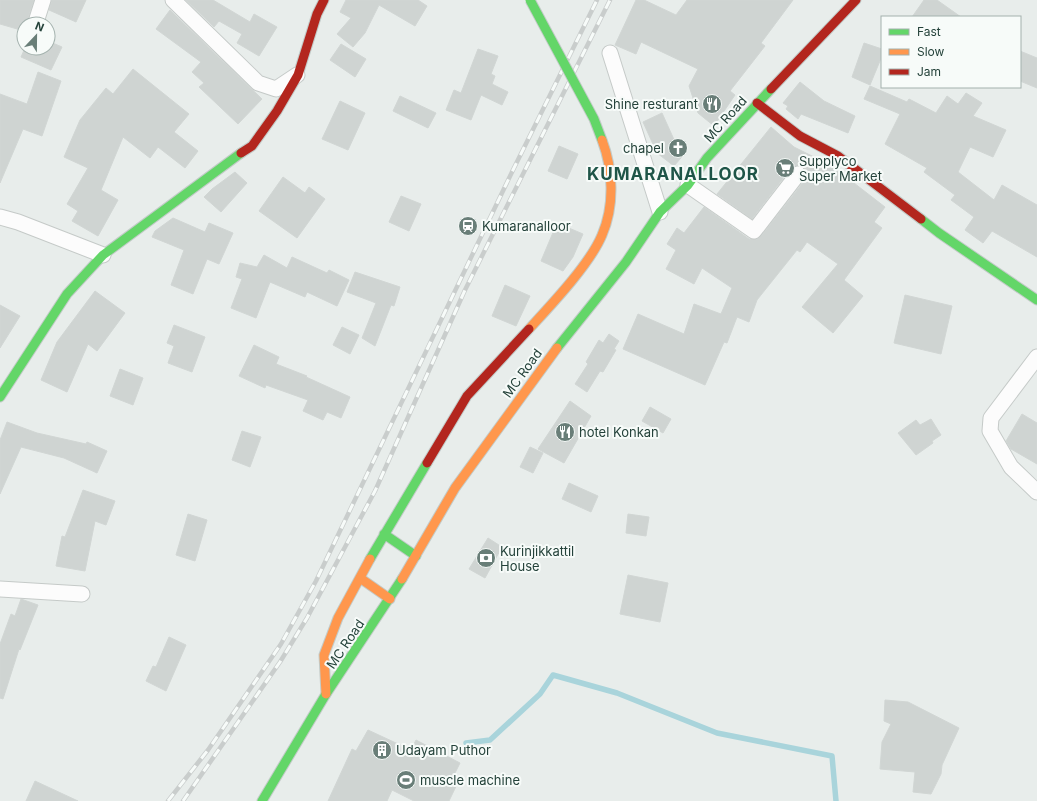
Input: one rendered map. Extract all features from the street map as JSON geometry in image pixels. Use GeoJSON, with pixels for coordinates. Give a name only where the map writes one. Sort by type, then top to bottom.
{"type":"FeatureCollection","features":[{"type":"Feature","properties":{"kind":"main road"},"geometry":{"type":"LineString","coordinates":[[0,397],[67,294],[102,255],[229,161],[252,146],[277,111],[298,75],[324,0]]}},
{"type":"Feature","properties":{"kind":"main road"},"geometry":{"type":"LineString","coordinates":[[326,694],[324,655],[338,618],[384,534],[467,396],[550,306],[592,253],[602,235],[608,215],[611,186],[608,157],[594,119],[530,0]]}},
{"type":"Feature","properties":{"kind":"main road","name":"MC Road"},"geometry":{"type":"LineString","coordinates":[[262,801],[326,694],[390,599],[455,488],[548,359],[626,262],[660,212],[688,185],[707,158],[757,103],[856,0]]}},
{"type":"Feature","properties":{"kind":"main road"},"geometry":{"type":"LineString","coordinates":[[757,103],[800,136],[838,156],[893,196],[939,233],[1037,300]]}},
{"type":"Feature","properties":{"kind":"main road"},"geometry":{"type":"LineString","coordinates":[[384,534],[416,556]]}},
{"type":"Feature","properties":{"kind":"main road"},"geometry":{"type":"LineString","coordinates":[[360,578],[390,599]]}},
{"type":"Feature","properties":{"kind":"street"},"geometry":{"type":"LineString","coordinates":[[38,16],[43,0]]}},
{"type":"Feature","properties":{"kind":"street"},"geometry":{"type":"LineString","coordinates":[[173,0],[258,83],[276,88],[298,75]]}},
{"type":"Feature","properties":{"kind":"street"},"geometry":{"type":"LineString","coordinates":[[610,53],[660,212]]}},
{"type":"Feature","properties":{"kind":"street"},"geometry":{"type":"LineString","coordinates":[[688,185],[754,231],[798,174]]}},
{"type":"Feature","properties":{"kind":"street"},"geometry":{"type":"LineString","coordinates":[[0,217],[18,222],[102,255]]}},
{"type":"Feature","properties":{"kind":"street"},"geometry":{"type":"LineString","coordinates":[[1037,357],[991,418],[990,431],[1011,467],[1037,492]]}},
{"type":"Feature","properties":{"kind":"street"},"geometry":{"type":"LineString","coordinates":[[0,589],[82,594]]}},
{"type":"Feature","properties":{"kind":"building"},"geometry":{"type":"Polygon","coordinates":[[[0,0],[34,0],[29,16],[16,16],[16,29],[0,24],[0,0]]]}},
{"type":"Feature","properties":{"kind":"building"},"geometry":{"type":"Polygon","coordinates":[[[52,0],[86,0],[76,22],[49,10],[52,0]]]}},
{"type":"Feature","properties":{"kind":"building"},"geometry":{"type":"Polygon","coordinates":[[[186,0],[213,0],[250,22],[254,14],[277,27],[259,56],[237,43],[242,34],[219,21],[214,27],[186,0]]]}},
{"type":"Feature","properties":{"kind":"building"},"geometry":{"type":"Polygon","coordinates":[[[346,0],[418,0],[427,6],[415,26],[379,5],[365,33],[353,47],[337,34],[351,18],[340,12],[346,0]]]}},
{"type":"Feature","properties":{"kind":"building"},"geometry":{"type":"Polygon","coordinates":[[[636,0],[644,0],[676,15],[687,0],[793,0],[761,43],[765,46],[730,91],[735,95],[714,126],[698,113],[689,86],[698,69],[641,42],[636,54],[615,45],[636,0]]]}},
{"type":"Feature","properties":{"kind":"building"},"geometry":{"type":"Polygon","coordinates":[[[924,0],[937,0],[960,16],[913,16],[924,0]]]}},
{"type":"Feature","properties":{"kind":"building"},"geometry":{"type":"Polygon","coordinates":[[[170,10],[262,99],[238,124],[199,87],[204,83],[192,72],[201,62],[156,29],[170,10]]]}},
{"type":"Feature","properties":{"kind":"building"},"geometry":{"type":"Polygon","coordinates":[[[864,43],[881,49],[881,58],[870,85],[852,77],[864,43]]]}},
{"type":"Feature","properties":{"kind":"building"},"geometry":{"type":"Polygon","coordinates":[[[56,44],[62,47],[51,70],[21,57],[56,56],[56,44]]]}},
{"type":"Feature","properties":{"kind":"building"},"geometry":{"type":"Polygon","coordinates":[[[341,44],[366,59],[355,77],[330,60],[341,44]]]}},
{"type":"Feature","properties":{"kind":"building"},"geometry":{"type":"Polygon","coordinates":[[[478,49],[498,56],[491,74],[495,76],[492,84],[508,92],[502,105],[481,95],[471,120],[446,110],[454,90],[461,93],[478,49]]]}},
{"type":"Feature","properties":{"kind":"building"},"geometry":{"type":"Polygon","coordinates":[[[1021,51],[1037,58],[1037,88],[1021,81],[1021,51]]]}},
{"type":"Feature","properties":{"kind":"building"},"geometry":{"type":"Polygon","coordinates":[[[133,69],[189,114],[174,132],[198,151],[185,168],[158,147],[150,158],[123,137],[101,190],[118,200],[98,236],[72,221],[78,211],[67,204],[88,168],[64,157],[80,120],[106,88],[113,94],[133,69]]]}},
{"type":"Feature","properties":{"kind":"building"},"geometry":{"type":"Polygon","coordinates":[[[38,72],[61,81],[42,136],[23,129],[0,183],[0,94],[27,104],[38,72]]]}},
{"type":"Feature","properties":{"kind":"building"},"geometry":{"type":"Polygon","coordinates":[[[800,82],[824,101],[855,116],[848,133],[801,114],[798,119],[786,109],[788,106],[783,103],[800,82]]]}},
{"type":"Feature","properties":{"kind":"building"},"geometry":{"type":"Polygon","coordinates":[[[870,86],[907,102],[909,99],[936,113],[947,96],[958,104],[966,93],[982,103],[973,116],[1006,130],[993,157],[970,147],[958,172],[994,200],[1002,185],[1037,205],[1037,257],[992,231],[983,243],[965,230],[974,217],[951,200],[955,195],[924,172],[927,168],[885,144],[900,114],[864,99],[870,86]]]}},
{"type":"Feature","properties":{"kind":"building"},"geometry":{"type":"Polygon","coordinates":[[[400,96],[436,113],[428,128],[393,111],[400,96]]]}},
{"type":"Feature","properties":{"kind":"building"},"geometry":{"type":"Polygon","coordinates":[[[340,101],[365,113],[348,150],[322,139],[340,101]]]}},
{"type":"Feature","properties":{"kind":"building"},"geometry":{"type":"Polygon","coordinates":[[[662,113],[676,144],[686,152],[674,166],[657,153],[643,122],[662,113]]]}},
{"type":"Feature","properties":{"kind":"building"},"geometry":{"type":"Polygon","coordinates":[[[771,127],[794,147],[832,166],[885,207],[874,222],[882,228],[844,280],[863,296],[833,333],[802,307],[838,264],[807,242],[800,252],[797,250],[757,300],[749,322],[737,317],[727,343],[724,342],[705,385],[623,349],[638,314],[684,334],[694,304],[721,314],[732,288],[702,268],[694,284],[666,269],[676,250],[667,244],[677,228],[684,233],[704,207],[749,239],[757,239],[761,236],[805,180],[807,175],[804,167],[799,165],[791,168],[752,219],[717,194],[771,127]]]}},
{"type":"Feature","properties":{"kind":"building"},"geometry":{"type":"Polygon","coordinates":[[[559,146],[578,154],[567,179],[548,171],[559,146]]]}},
{"type":"Feature","properties":{"kind":"building"},"geometry":{"type":"Polygon","coordinates":[[[235,172],[247,183],[221,212],[204,197],[212,189],[235,172]]]}},
{"type":"Feature","properties":{"kind":"building"},"geometry":{"type":"Polygon","coordinates":[[[283,177],[305,193],[309,187],[325,199],[297,238],[259,211],[283,177]]]}},
{"type":"Feature","properties":{"kind":"building"},"geometry":{"type":"Polygon","coordinates":[[[401,196],[421,204],[409,231],[389,222],[401,196]]]}},
{"type":"Feature","properties":{"kind":"building"},"geometry":{"type":"Polygon","coordinates":[[[173,218],[205,232],[209,223],[233,233],[219,264],[207,259],[193,294],[171,285],[184,250],[152,237],[155,231],[173,218]]]}},
{"type":"Feature","properties":{"kind":"building"},"geometry":{"type":"Polygon","coordinates":[[[557,223],[583,234],[573,257],[563,271],[541,261],[557,223]]]}},
{"type":"Feature","properties":{"kind":"building"},"geometry":{"type":"Polygon","coordinates":[[[264,255],[287,268],[292,257],[327,273],[329,270],[349,280],[337,306],[307,292],[305,297],[270,282],[256,318],[231,308],[242,279],[236,277],[240,263],[257,267],[264,255]]]}},
{"type":"Feature","properties":{"kind":"building"},"geometry":{"type":"Polygon","coordinates":[[[355,272],[400,287],[394,306],[391,305],[375,346],[362,338],[376,303],[347,292],[355,272]]]}},
{"type":"Feature","properties":{"kind":"building"},"geometry":{"type":"Polygon","coordinates":[[[505,285],[530,296],[516,326],[492,316],[505,285]]]}},
{"type":"Feature","properties":{"kind":"building"},"geometry":{"type":"Polygon","coordinates":[[[95,291],[125,313],[97,351],[88,344],[67,392],[41,380],[57,342],[95,291]]]}},
{"type":"Feature","properties":{"kind":"building"},"geometry":{"type":"Polygon","coordinates":[[[905,295],[952,306],[941,354],[894,343],[905,295]]]}},
{"type":"Feature","properties":{"kind":"building"},"geometry":{"type":"Polygon","coordinates":[[[0,305],[20,316],[0,348],[0,305]]]}},
{"type":"Feature","properties":{"kind":"building"},"geometry":{"type":"Polygon","coordinates":[[[174,325],[205,337],[192,372],[168,363],[174,346],[167,343],[174,325]]]}},
{"type":"Feature","properties":{"kind":"building"},"geometry":{"type":"Polygon","coordinates":[[[342,327],[359,335],[350,354],[333,345],[342,327]]]}},
{"type":"Feature","properties":{"kind":"building"},"geometry":{"type":"Polygon","coordinates":[[[609,334],[619,341],[614,349],[616,350],[603,372],[600,371],[587,392],[575,384],[588,364],[586,362],[599,340],[603,343],[609,334]]]}},
{"type":"Feature","properties":{"kind":"building"},"geometry":{"type":"Polygon","coordinates":[[[254,345],[279,357],[276,364],[307,376],[306,377],[350,397],[341,418],[327,412],[323,420],[303,411],[308,400],[266,385],[265,388],[239,376],[254,345]]]}},
{"type":"Feature","properties":{"kind":"building"},"geometry":{"type":"Polygon","coordinates":[[[120,369],[143,378],[133,405],[110,396],[120,369]]]}},
{"type":"Feature","properties":{"kind":"building","name":"hotel Konkan"},"geometry":{"type":"Polygon","coordinates":[[[570,401],[591,416],[564,463],[538,449],[570,401]]]}},
{"type":"Feature","properties":{"kind":"building"},"geometry":{"type":"Polygon","coordinates":[[[650,407],[671,419],[663,433],[642,421],[650,407]]]}},
{"type":"Feature","properties":{"kind":"building"},"geometry":{"type":"Polygon","coordinates":[[[1022,414],[1037,423],[1037,464],[1011,449],[1006,441],[1022,414]]]}},
{"type":"Feature","properties":{"kind":"building"},"geometry":{"type":"Polygon","coordinates":[[[931,419],[941,435],[932,441],[933,443],[916,455],[898,433],[916,420],[920,425],[931,419]]]}},
{"type":"Feature","properties":{"kind":"building"},"geometry":{"type":"Polygon","coordinates":[[[7,422],[37,433],[86,444],[87,442],[107,451],[97,473],[64,458],[21,447],[0,494],[0,440],[7,422]]]}},
{"type":"Feature","properties":{"kind":"building"},"geometry":{"type":"Polygon","coordinates":[[[242,431],[261,437],[250,467],[232,460],[242,431]]]}},
{"type":"Feature","properties":{"kind":"building"},"geometry":{"type":"Polygon","coordinates":[[[530,447],[543,453],[533,473],[520,467],[530,447]]]}},
{"type":"Feature","properties":{"kind":"building"},"geometry":{"type":"Polygon","coordinates":[[[569,483],[598,496],[591,512],[562,499],[569,483]]]}},
{"type":"Feature","properties":{"kind":"building"},"geometry":{"type":"Polygon","coordinates":[[[83,490],[115,501],[106,525],[95,521],[85,571],[56,566],[62,536],[65,537],[83,490]]]}},
{"type":"Feature","properties":{"kind":"building"},"geometry":{"type":"Polygon","coordinates":[[[188,514],[207,520],[195,561],[176,555],[188,514]]]}},
{"type":"Feature","properties":{"kind":"building"},"geometry":{"type":"Polygon","coordinates":[[[628,514],[649,517],[646,536],[626,533],[628,514]]]}},
{"type":"Feature","properties":{"kind":"building","name":"Kurinjikkattil House"},"geometry":{"type":"Polygon","coordinates":[[[488,538],[502,547],[485,578],[469,569],[488,538]]]}},
{"type":"Feature","properties":{"kind":"building"},"geometry":{"type":"Polygon","coordinates":[[[628,575],[668,583],[660,622],[620,614],[628,575]]]}},
{"type":"Feature","properties":{"kind":"building"},"geometry":{"type":"Polygon","coordinates":[[[21,599],[38,605],[20,650],[19,649],[3,699],[0,698],[0,644],[11,614],[15,616],[21,599]]]}},
{"type":"Feature","properties":{"kind":"building"},"geometry":{"type":"Polygon","coordinates":[[[169,637],[186,645],[166,691],[146,681],[153,666],[156,667],[169,637]]]}},
{"type":"Feature","properties":{"kind":"building"},"geometry":{"type":"Polygon","coordinates":[[[885,700],[908,702],[959,728],[942,765],[941,774],[931,794],[913,792],[915,772],[880,769],[882,742],[891,724],[884,721],[885,700]]]}},
{"type":"Feature","properties":{"kind":"building"},"geometry":{"type":"Polygon","coordinates":[[[368,730],[411,750],[416,740],[460,763],[454,775],[460,778],[449,801],[414,801],[392,790],[387,801],[328,801],[352,749],[356,751],[368,730]]]}},
{"type":"Feature","properties":{"kind":"building"},"geometry":{"type":"Polygon","coordinates":[[[35,781],[78,801],[26,801],[35,781]]]}},
{"type":"Feature","properties":{"kind":"waterway"},"geometry":{"type":"LineString","coordinates":[[466,743],[490,740],[540,694],[553,675],[617,693],[717,733],[832,756],[836,801]]}},
{"type":"Feature","properties":{"kind":"railway"},"geometry":{"type":"LineString","coordinates":[[168,801],[208,750],[281,644],[316,581],[512,172],[597,0]]}},
{"type":"Feature","properties":{"kind":"railway"},"geometry":{"type":"LineString","coordinates":[[183,801],[280,662],[307,618],[375,491],[465,290],[610,0]]}},
{"type":"Feature","properties":{"kind":"traffic: fast"},"geometry":{"type":"LineString","coordinates":[[530,0],[594,119],[602,140]]}},
{"type":"Feature","properties":{"kind":"traffic: fast"},"geometry":{"type":"LineString","coordinates":[[557,348],[626,262],[660,212],[688,185],[707,158],[771,89]]}},
{"type":"Feature","properties":{"kind":"traffic: fast"},"geometry":{"type":"LineString","coordinates":[[0,397],[67,294],[103,255],[241,153]]}},
{"type":"Feature","properties":{"kind":"traffic: fast"},"geometry":{"type":"LineString","coordinates":[[921,219],[1037,300]]}},
{"type":"Feature","properties":{"kind":"traffic: fast"},"geometry":{"type":"LineString","coordinates":[[370,559],[427,463]]}},
{"type":"Feature","properties":{"kind":"traffic: fast"},"geometry":{"type":"LineString","coordinates":[[384,534],[416,556]]}},
{"type":"Feature","properties":{"kind":"traffic: fast"},"geometry":{"type":"LineString","coordinates":[[262,801],[326,694],[402,579]]}},
{"type":"Feature","properties":{"kind":"traffic: slow"},"geometry":{"type":"LineString","coordinates":[[529,329],[559,296],[589,259],[602,235],[609,212],[611,199],[610,175],[606,151],[602,140]]}},
{"type":"Feature","properties":{"kind":"traffic: slow"},"geometry":{"type":"LineString","coordinates":[[402,579],[455,488],[557,348]]}},
{"type":"Feature","properties":{"kind":"traffic: slow"},"geometry":{"type":"LineString","coordinates":[[326,694],[324,655],[338,618],[370,559]]}},
{"type":"Feature","properties":{"kind":"traffic: slow"},"geometry":{"type":"LineString","coordinates":[[360,578],[390,599]]}},
{"type":"Feature","properties":{"kind":"traffic: jam"},"geometry":{"type":"LineString","coordinates":[[241,153],[252,146],[277,111],[298,75],[317,14],[324,0]]}},
{"type":"Feature","properties":{"kind":"traffic: jam"},"geometry":{"type":"LineString","coordinates":[[771,89],[856,0]]}},
{"type":"Feature","properties":{"kind":"traffic: jam"},"geometry":{"type":"LineString","coordinates":[[757,103],[800,136],[838,156],[921,219]]}},
{"type":"Feature","properties":{"kind":"traffic: jam"},"geometry":{"type":"LineString","coordinates":[[427,463],[467,396],[529,329]]}},
{"type":"Feature","properties":{"kind":"place","name":"Shine resturant"},"geometry":{"type":"Point","coordinates":[712,104]}},
{"type":"Feature","properties":{"kind":"place","name":"chapel"},"geometry":{"type":"Point","coordinates":[678,148]}},
{"type":"Feature","properties":{"kind":"place","name":"Supplyco Super Market"},"geometry":{"type":"Point","coordinates":[785,168]}},
{"type":"Feature","properties":{"kind":"place","name":"Kumaranalloor"},"geometry":{"type":"Point","coordinates":[468,226]}},
{"type":"Feature","properties":{"kind":"place","name":"hotel Konkan"},"geometry":{"type":"Point","coordinates":[565,432]}},
{"type":"Feature","properties":{"kind":"place","name":"Kurinjikkattil House"},"geometry":{"type":"Point","coordinates":[486,558]}},
{"type":"Feature","properties":{"kind":"place","name":"Udayam Puthor"},"geometry":{"type":"Point","coordinates":[382,750]}},
{"type":"Feature","properties":{"kind":"place","name":"muscle machine"},"geometry":{"type":"Point","coordinates":[406,780]}},
{"type":"Feature","properties":{"kind":"district","name":"KUMARANALLOOR"},"geometry":{"type":"Point","coordinates":[673,174]}}]}
